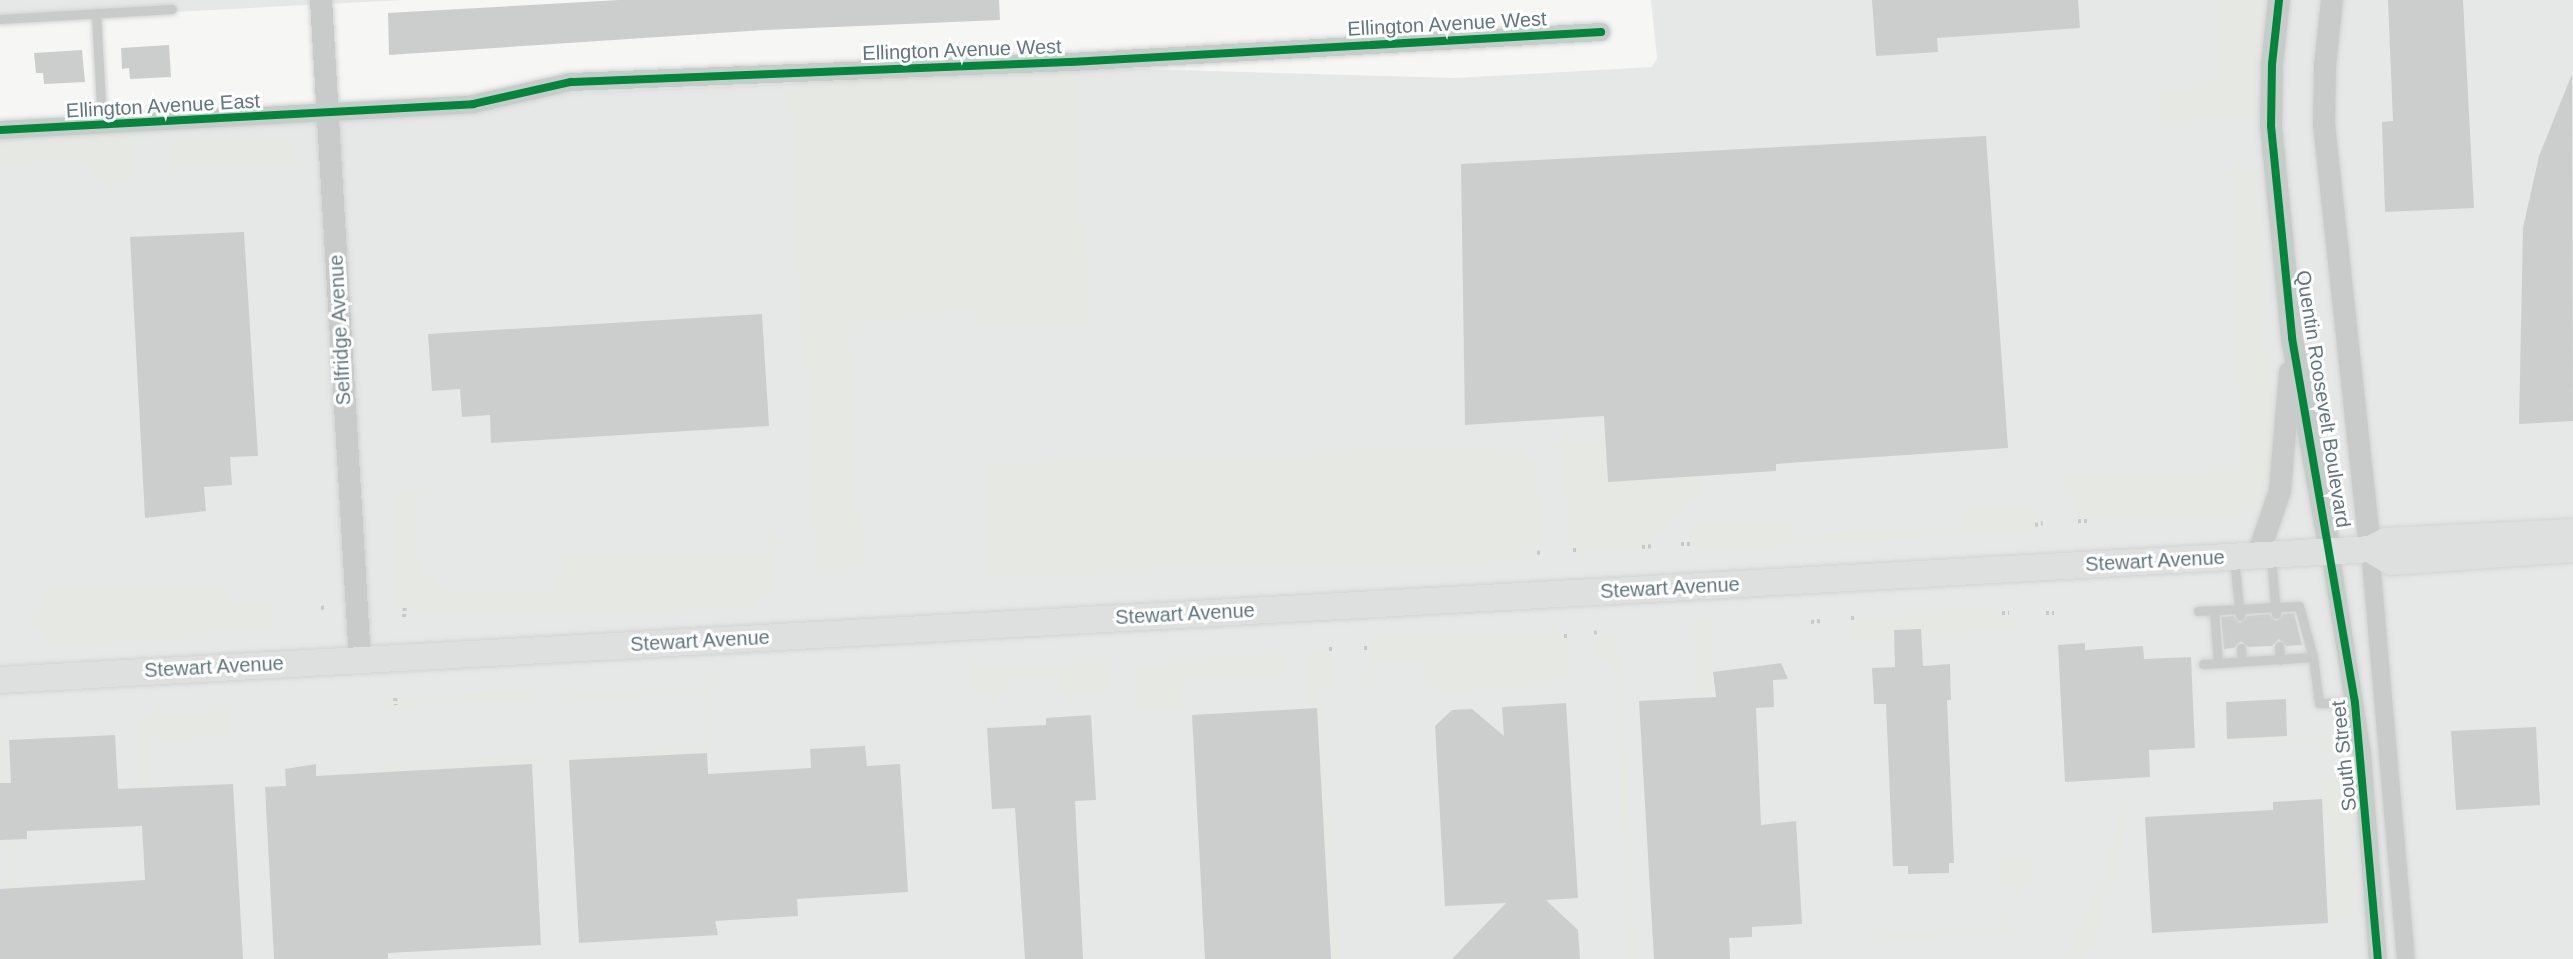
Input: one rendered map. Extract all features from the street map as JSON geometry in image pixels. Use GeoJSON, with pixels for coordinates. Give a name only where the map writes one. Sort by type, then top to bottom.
{"type":"FeatureCollection","features":[{"type":"Feature","properties":{"kind":"main road","name":"Stewart Avenue"},"geometry":{"type":"LineString","coordinates":[[0,680],[2254,556],[2370,549],[2386,541],[2573,532]]}},
{"type":"Feature","properties":{"kind":"main road","name":"Stewart Avenue"},"geometry":{"type":"LineString","coordinates":[[2370,549],[2391,562],[2573,549]]}},
{"type":"Feature","properties":{"kind":"street","name":"Selfridge Avenue"},"geometry":{"type":"LineString","coordinates":[[321,0],[360,660]]}},
{"type":"Feature","properties":{"kind":"street","name":"Quentin Roosevelt Boulevard"},"geometry":{"type":"LineString","coordinates":[[2279,0],[2272,64],[2271,126],[2292,338],[2330,551]]}},
{"type":"Feature","properties":{"kind":"street","name":"Quentin Roosevelt Boulevard"},"geometry":{"type":"LineString","coordinates":[[2332,0],[2325,67],[2324,124],[2370,549]]}},
{"type":"Feature","properties":{"kind":"street","name":"Ellington Avenue West"},"geometry":{"type":"LineString","coordinates":[[327,115],[473,104],[571,82],[1081,62],[1601,32]]}},
{"type":"Feature","properties":{"kind":"street","name":"Ellington Avenue East"},"geometry":{"type":"LineString","coordinates":[[0,130],[327,115]]}},
{"type":"Feature","properties":{"kind":"street"},"geometry":{"type":"LineString","coordinates":[[2254,556],[2280,491],[2292,338]]}},
{"type":"Feature","properties":{"kind":"street"},"geometry":{"type":"LineString","coordinates":[[2370,549],[2406,959]]}},
{"type":"Feature","properties":{"kind":"street","name":"South Street"},"geometry":{"type":"LineString","coordinates":[[2330,551],[2355,703],[2378,959]]}},
{"type":"Feature","properties":{"kind":"lane"},"geometry":{"type":"LineString","coordinates":[[0,19],[172,9]]}},
{"type":"Feature","properties":{"kind":"lane"},"geometry":{"type":"LineString","coordinates":[[96,13],[102,125]]}},
{"type":"Feature","properties":{"kind":"lane"},"geometry":{"type":"LineString","coordinates":[[2254,556],[2276,610]]}},
{"type":"Feature","properties":{"kind":"lane"},"geometry":{"type":"LineString","coordinates":[[2239,613],[2254,556]]}},
{"type":"Feature","properties":{"kind":"lane"},"geometry":{"type":"LineString","coordinates":[[2198,611],[2239,613],[2299,606],[2313,657],[2319,703],[2355,703]]}},
{"type":"Feature","properties":{"kind":"lane"},"geometry":{"type":"LineString","coordinates":[[2214,610],[2218,663]]}},
{"type":"Feature","properties":{"kind":"lane"},"geometry":{"type":"LineString","coordinates":[[2279,646],[2280,660]]}},
{"type":"Feature","properties":{"kind":"lane"},"geometry":{"type":"LineString","coordinates":[[2241,648],[2242,661]]}},
{"type":"Feature","properties":{"kind":"lane"},"geometry":{"type":"LineString","coordinates":[[2203,664],[2313,657]]}},
{"type":"Feature","properties":{"kind":"path"},"geometry":{"type":"LineString","coordinates":[[2078,521],[2087,521]]}},
{"type":"Feature","properties":{"kind":"path"},"geometry":{"type":"LineString","coordinates":[[2035,525],[2043,524]]}},
{"type":"Feature","properties":{"kind":"path"},"geometry":{"type":"LineString","coordinates":[[1681,544],[1690,544]]}},
{"type":"Feature","properties":{"kind":"path"},"geometry":{"type":"LineString","coordinates":[[1642,547],[1654,546]]}},
{"type":"Feature","properties":{"kind":"path"},"geometry":{"type":"LineString","coordinates":[[1573,550],[1579,550]]}},
{"type":"Feature","properties":{"kind":"path"},"geometry":{"type":"LineString","coordinates":[[404,617],[405,605]]}},
{"type":"Feature","properties":{"kind":"path"},"geometry":{"type":"LineString","coordinates":[[321,608],[327,607]]}},
{"type":"Feature","properties":{"kind":"path"},"geometry":{"type":"LineString","coordinates":[[2002,613],[2009,613]]}},
{"type":"Feature","properties":{"kind":"path"},"geometry":{"type":"LineString","coordinates":[[2046,613],[2054,613]]}},
{"type":"Feature","properties":{"kind":"path"},"geometry":{"type":"LineString","coordinates":[[1811,622],[1820,621]]}},
{"type":"Feature","properties":{"kind":"path"},"geometry":{"type":"LineString","coordinates":[[1329,649],[1335,649]]}},
{"type":"Feature","properties":{"kind":"path"},"geometry":{"type":"LineString","coordinates":[[395,698],[396,705]]}},
{"type":"Feature","properties":{"kind":"shaded area"},"geometry":{"type":"Polygon","coordinates":[[[0,0],[404,0],[0,21],[0,0]]]}},
{"type":"Feature","properties":{"kind":"shaded area"},"geometry":{"type":"Polygon","coordinates":[[[1651,0],[2573,0],[2573,959],[0,959],[0,124],[347,102],[786,84],[1074,67],[1456,78],[1652,67],[1657,58],[1651,0]]]}},
{"type":"Feature","properties":{"kind":"shaded area"},"geometry":{"type":"Polygon","coordinates":[[[2214,0],[2260,0],[2256,103],[2248,118],[2158,127],[2160,88],[2219,81],[2214,0]]]}},
{"type":"Feature","properties":{"kind":"shaded area"},"geometry":{"type":"Polygon","coordinates":[[[1074,67],[1090,322],[981,329],[979,314],[849,322],[864,572],[817,575],[786,84],[1074,67]]]}},
{"type":"Feature","properties":{"kind":"shaded area"},"geometry":{"type":"Polygon","coordinates":[[[108,129],[139,143],[136,177],[122,189],[112,188],[79,161],[31,158],[0,177],[0,135],[108,129]]]}},
{"type":"Feature","properties":{"kind":"shaded area"},"geometry":{"type":"Polygon","coordinates":[[[290,138],[300,169],[292,174],[292,165],[165,172],[172,142],[290,138]]]}},
{"type":"Feature","properties":{"kind":"shaded area"},"geometry":{"type":"Polygon","coordinates":[[[2247,163],[2256,171],[2276,479],[2266,497],[2240,514],[2083,523],[2058,476],[2242,466],[2227,170],[2227,165],[2247,163]]]}},
{"type":"Feature","properties":{"kind":"shaded area"},"geometry":{"type":"Polygon","coordinates":[[[1605,437],[1608,482],[1704,476],[1700,486],[1646,551],[1572,556],[1561,440],[1605,437]]]}},
{"type":"Feature","properties":{"kind":"shaded area"},"geometry":{"type":"Polygon","coordinates":[[[1466,446],[1520,452],[1536,471],[1542,525],[1534,561],[987,577],[986,464],[1466,446]]]}},
{"type":"Feature","properties":{"kind":"shaded area"},"geometry":{"type":"Polygon","coordinates":[[[429,493],[431,496],[415,499],[419,568],[448,593],[550,593],[569,555],[767,548],[769,533],[779,543],[778,569],[759,605],[530,620],[397,609],[390,494],[429,493]]]}},
{"type":"Feature","properties":{"kind":"shaded area"},"geometry":{"type":"Polygon","coordinates":[[[2028,503],[2040,514],[2038,527],[2030,531],[1696,551],[1689,546],[1694,530],[1708,521],[1793,516],[1796,521],[1790,534],[1960,527],[1970,505],[2028,503]]]}},
{"type":"Feature","properties":{"kind":"shaded area"},"geometry":{"type":"Polygon","coordinates":[[[220,582],[235,602],[268,602],[274,633],[57,645],[33,621],[39,589],[220,582]]]}},
{"type":"Feature","properties":{"kind":"shaded area"},"geometry":{"type":"Polygon","coordinates":[[[1994,608],[2014,618],[2017,630],[2012,634],[1855,641],[1852,637],[1851,627],[1863,613],[1994,608]]]}},
{"type":"Feature","properties":{"kind":"shaded area"},"geometry":{"type":"Polygon","coordinates":[[[1710,619],[1716,697],[1699,698],[1693,620],[1710,619]]]}},
{"type":"Feature","properties":{"kind":"shaded area"},"geometry":{"type":"Polygon","coordinates":[[[1560,630],[1560,638],[1568,639],[1570,678],[1564,684],[1436,692],[1426,684],[1424,666],[1370,668],[1370,683],[1366,683],[1365,650],[1374,638],[1560,630]]]}},
{"type":"Feature","properties":{"kind":"shaded area"},"geometry":{"type":"Polygon","coordinates":[[[1617,635],[1636,959],[1630,959],[1614,661],[1598,656],[1597,637],[1617,635]]]}},
{"type":"Feature","properties":{"kind":"shaded area"},"geometry":{"type":"Polygon","coordinates":[[[1284,653],[1285,676],[1189,681],[1175,710],[1137,710],[1133,662],[1284,653]]]}},
{"type":"Feature","properties":{"kind":"shaded area"},"geometry":{"type":"Polygon","coordinates":[[[1305,653],[1337,654],[1338,679],[1334,687],[1323,689],[1339,959],[1332,959],[1318,707],[1303,707],[1305,653]]]}},
{"type":"Feature","properties":{"kind":"shaded area"},"geometry":{"type":"Polygon","coordinates":[[[1103,658],[1107,662],[1108,678],[1107,688],[1100,694],[1062,696],[1061,680],[1003,684],[998,700],[987,701],[975,698],[970,679],[970,664],[1103,658]]]}},
{"type":"Feature","properties":{"kind":"shaded area"},"geometry":{"type":"Polygon","coordinates":[[[714,678],[717,683],[707,684],[710,753],[569,760],[569,754],[704,747],[702,693],[566,701],[565,696],[701,688],[701,679],[714,678]]]}},
{"type":"Feature","properties":{"kind":"shaded area"},"geometry":{"type":"Polygon","coordinates":[[[534,689],[535,700],[381,708],[380,697],[534,689]]]}},
{"type":"Feature","properties":{"kind":"shaded area"},"geometry":{"type":"Polygon","coordinates":[[[229,707],[230,736],[151,740],[154,788],[140,789],[136,723],[148,722],[148,710],[229,707]]]}},
{"type":"Feature","properties":{"kind":"shaded area"},"geometry":{"type":"Polygon","coordinates":[[[8,731],[13,841],[24,959],[13,959],[7,841],[0,841],[0,732],[8,731]]]}},
{"type":"Feature","properties":{"kind":"shaded area"},"geometry":{"type":"Polygon","coordinates":[[[2338,734],[2337,752],[2328,754],[2320,750],[2318,739],[2223,745],[2220,739],[2338,734]]]}},
{"type":"Feature","properties":{"kind":"shaded area"},"geometry":{"type":"Polygon","coordinates":[[[539,756],[540,763],[395,770],[397,807],[383,807],[379,764],[539,756]]]}},
{"type":"Feature","properties":{"kind":"shaded area"},"geometry":{"type":"Polygon","coordinates":[[[2349,780],[2355,921],[2328,923],[2322,781],[2349,780]]]}},
{"type":"Feature","properties":{"kind":"shaded area"},"geometry":{"type":"Polygon","coordinates":[[[2131,783],[2123,854],[2091,955],[2064,959],[2087,914],[2131,783]]]}},
{"type":"Feature","properties":{"kind":"shaded area"},"geometry":{"type":"Polygon","coordinates":[[[2035,856],[2036,869],[2024,888],[2007,888],[2002,884],[2001,858],[2035,856]]]}},
{"type":"Feature","properties":{"kind":"shaded area"},"geometry":{"type":"Polygon","coordinates":[[[2002,914],[2009,915],[2010,933],[1876,939],[1876,935],[2001,927],[2002,914]]]}},
{"type":"Feature","properties":{"kind":"building"},"geometry":{"type":"Polygon","coordinates":[[[619,0],[999,0],[1000,20],[765,30],[389,55],[388,13],[619,0]]]}},
{"type":"Feature","properties":{"kind":"building"},"geometry":{"type":"Polygon","coordinates":[[[1872,0],[2078,0],[2080,28],[1937,38],[1938,52],[1876,56],[1872,0]]]}},
{"type":"Feature","properties":{"kind":"building"},"geometry":{"type":"Polygon","coordinates":[[[2388,0],[2463,0],[2474,208],[2385,212],[2382,122],[2393,121],[2388,0]]]}},
{"type":"Feature","properties":{"kind":"building"},"geometry":{"type":"Polygon","coordinates":[[[169,45],[171,77],[130,79],[129,68],[122,69],[121,48],[169,45]]]}},
{"type":"Feature","properties":{"kind":"building"},"geometry":{"type":"Polygon","coordinates":[[[82,50],[85,82],[44,84],[43,73],[36,73],[34,53],[82,50]]]}},
{"type":"Feature","properties":{"kind":"building"},"geometry":{"type":"Polygon","coordinates":[[[2572,74],[2573,421],[2519,424],[2523,228],[2539,156],[2572,74]]]}},
{"type":"Feature","properties":{"kind":"building"},"geometry":{"type":"Polygon","coordinates":[[[1986,136],[2008,448],[1776,464],[1776,471],[1608,482],[1604,416],[1465,425],[1461,164],[1986,136]]]}},
{"type":"Feature","properties":{"kind":"building"},"geometry":{"type":"Polygon","coordinates":[[[244,232],[258,456],[230,457],[232,485],[204,487],[206,511],[145,518],[130,237],[244,232]]]}},
{"type":"Feature","properties":{"kind":"building"},"geometry":{"type":"Polygon","coordinates":[[[762,314],[769,426],[491,443],[490,415],[462,417],[460,389],[432,391],[428,334],[762,314]]]}},
{"type":"Feature","properties":{"kind":"building"},"geometry":{"type":"Polygon","coordinates":[[[2294,613],[2302,645],[2286,646],[2279,639],[2272,646],[2248,647],[2241,641],[2234,648],[2224,649],[2221,617],[2233,616],[2240,623],[2247,616],[2269,614],[2276,621],[2283,614],[2294,613]]]}},
{"type":"Feature","properties":{"kind":"building"},"geometry":{"type":"Polygon","coordinates":[[[1921,629],[1923,666],[1950,664],[1951,700],[1947,700],[1954,863],[1949,863],[1949,873],[1908,874],[1908,866],[1893,866],[1886,704],[1874,704],[1872,668],[1895,667],[1894,630],[1921,629]]]}},
{"type":"Feature","properties":{"kind":"building"},"geometry":{"type":"Polygon","coordinates":[[[2085,643],[2085,650],[2143,646],[2144,659],[2191,657],[2195,748],[2149,750],[2150,777],[2065,782],[2058,645],[2085,643]]]}},
{"type":"Feature","properties":{"kind":"building"},"geometry":{"type":"Polygon","coordinates":[[[1781,663],[1788,679],[1773,680],[1774,707],[1756,708],[1761,825],[1796,821],[1802,924],[1752,927],[1752,937],[1729,938],[1730,959],[1654,959],[1639,701],[1716,697],[1713,672],[1781,663]]]}},
{"type":"Feature","properties":{"kind":"building"},"geometry":{"type":"Polygon","coordinates":[[[2286,699],[2287,736],[2227,739],[2226,702],[2286,699]]]}},
{"type":"Feature","properties":{"kind":"building"},"geometry":{"type":"Polygon","coordinates":[[[1566,703],[1578,898],[1546,900],[1578,930],[1580,959],[1452,959],[1506,903],[1445,906],[1435,726],[1452,710],[1472,709],[1504,736],[1502,707],[1566,703]]]}},
{"type":"Feature","properties":{"kind":"building"},"geometry":{"type":"Polygon","coordinates":[[[1317,708],[1331,959],[1205,959],[1192,715],[1317,708]]]}},
{"type":"Feature","properties":{"kind":"building"},"geometry":{"type":"Polygon","coordinates":[[[1091,715],[1096,800],[1075,801],[1083,959],[1025,959],[1015,808],[992,809],[987,728],[1046,725],[1046,718],[1091,715]]]}},
{"type":"Feature","properties":{"kind":"building"},"geometry":{"type":"Polygon","coordinates":[[[2536,727],[2540,805],[2456,810],[2451,731],[2536,727]]]}},
{"type":"Feature","properties":{"kind":"building"},"geometry":{"type":"Polygon","coordinates":[[[115,735],[118,789],[233,784],[243,959],[0,959],[0,889],[145,880],[142,826],[27,831],[27,839],[0,840],[0,783],[11,783],[9,740],[115,735]]]}},
{"type":"Feature","properties":{"kind":"building"},"geometry":{"type":"Polygon","coordinates":[[[865,746],[867,766],[900,764],[908,892],[797,899],[798,916],[715,921],[718,935],[579,943],[569,760],[707,753],[708,774],[811,768],[810,749],[865,746]]]}},
{"type":"Feature","properties":{"kind":"building"},"geometry":{"type":"Polygon","coordinates":[[[316,764],[316,776],[532,764],[541,945],[388,953],[388,959],[274,959],[265,787],[286,786],[285,769],[316,764]]]}},
{"type":"Feature","properties":{"kind":"building"},"geometry":{"type":"Polygon","coordinates":[[[2322,799],[2328,923],[2152,933],[2145,817],[2273,810],[2273,802],[2322,799]]]}},
{"type":"Feature","properties":{"kind":"cycle path"},"geometry":{"type":"LineString","coordinates":[[2279,0],[2272,64],[2271,126],[2292,338],[2355,703],[2378,959]]}},
{"type":"Feature","properties":{"kind":"cycle path"},"geometry":{"type":"LineString","coordinates":[[0,130],[473,104],[571,82],[1071,62],[1601,32]]}}]}
